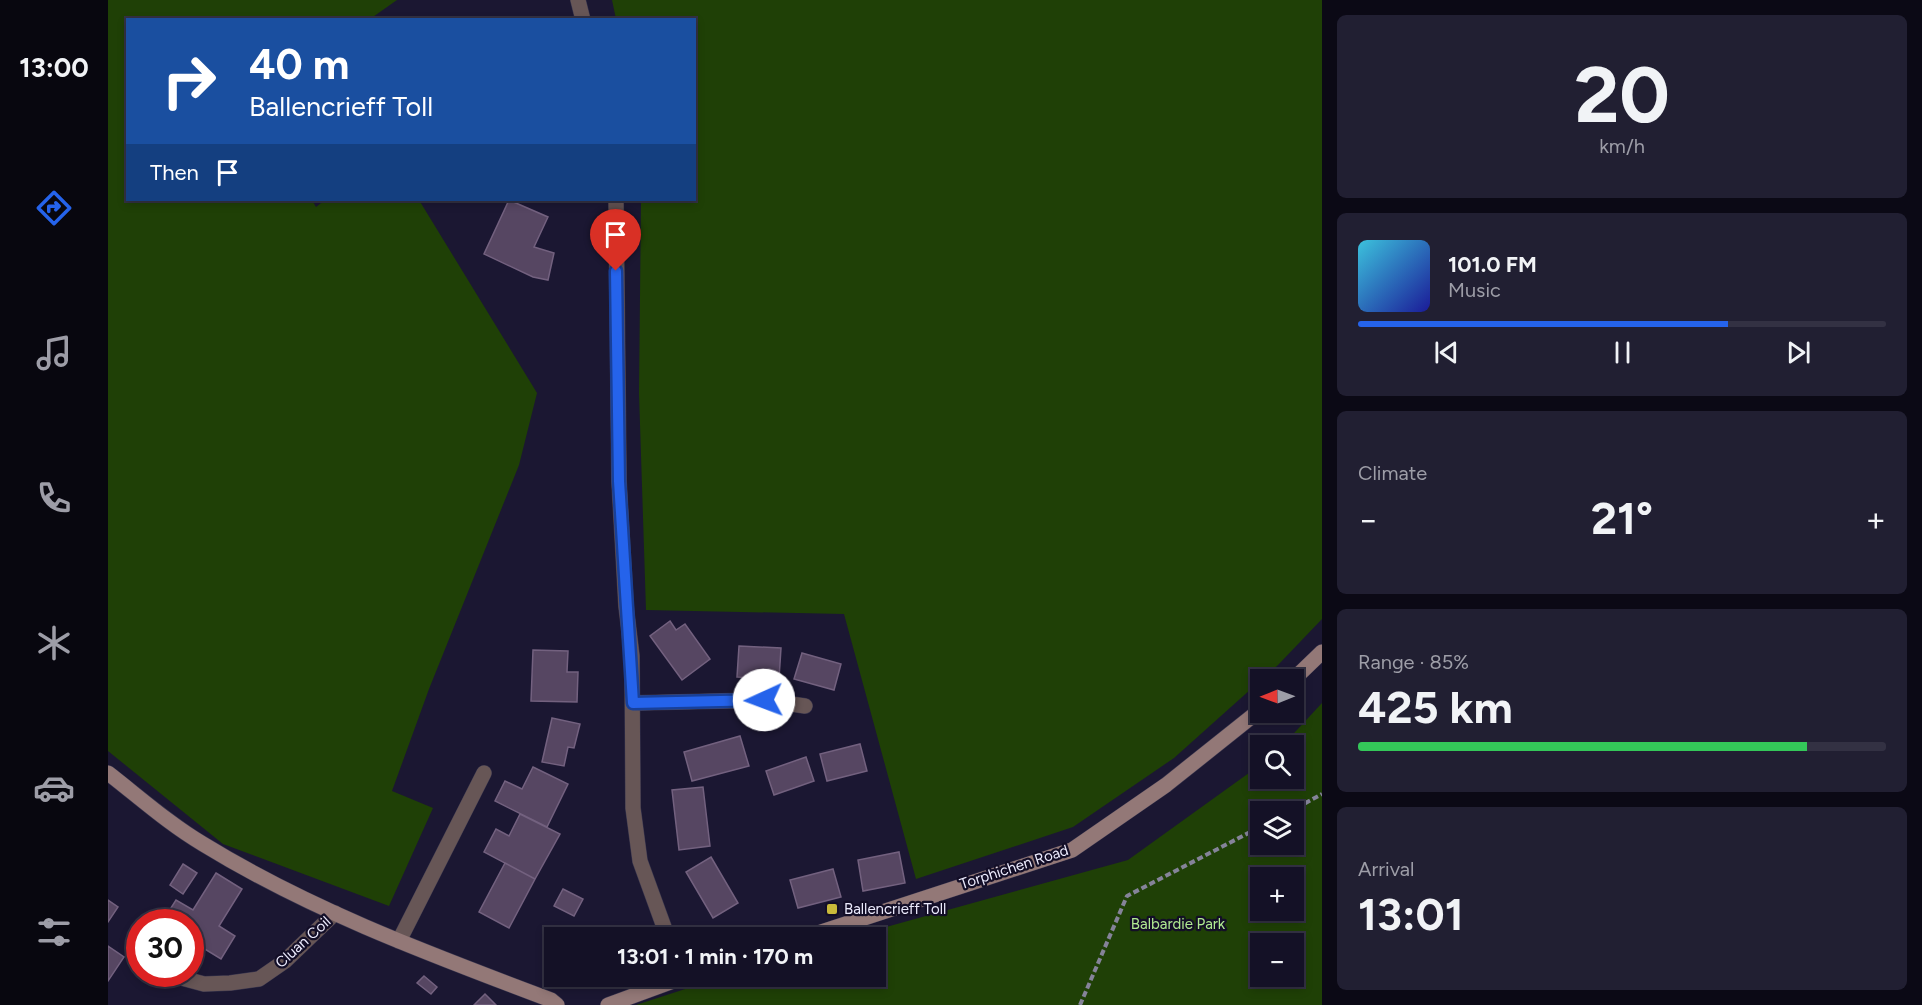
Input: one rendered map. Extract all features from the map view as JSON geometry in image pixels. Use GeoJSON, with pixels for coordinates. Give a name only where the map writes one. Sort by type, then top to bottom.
{"type":"FeatureCollection","features":[{"type":"Feature","properties":{"kind":"main road"},"geometry":{"type":"LineString","coordinates":[[1304,669],[1322,652]]}},
{"type":"Feature","properties":{"kind":"main road","name":"Torphichen Road"},"geometry":{"type":"LineString","coordinates":[[837,927],[1072,850],[1166,785],[1250,718]]}},
{"type":"Feature","properties":{"kind":"main road"},"geometry":{"type":"LineString","coordinates":[[108,773],[201,844],[335,914],[557,1005]]}},
{"type":"Feature","properties":{"kind":"main road"},"geometry":{"type":"LineString","coordinates":[[608,1005],[656,987]]}},
{"type":"Feature","properties":{"kind":"street"},"geometry":{"type":"LineString","coordinates":[[578,0],[582,18]]}},
{"type":"Feature","properties":{"kind":"street"},"geometry":{"type":"LineString","coordinates":[[615,201],[619,481],[633,703],[634,819],[640,861],[664,927]]}},
{"type":"Feature","properties":{"kind":"street"},"geometry":{"type":"LineString","coordinates":[[633,703],[764,700],[805,706]]}},
{"type":"Feature","properties":{"kind":"street"},"geometry":{"type":"LineString","coordinates":[[399,941],[484,773]]}},
{"type":"Feature","properties":{"kind":"street","name":"Cluan Coil"},"geometry":{"type":"LineString","coordinates":[[204,984],[259,979],[285,961],[335,914]]}},
{"type":"Feature","properties":{"kind":"path"},"geometry":{"type":"LineString","coordinates":[[1304,804],[1322,794]]}},
{"type":"Feature","properties":{"kind":"path"},"geometry":{"type":"LineString","coordinates":[[1080,1005],[1127,896],[1250,831]]}},
{"type":"Feature","properties":{"kind":"green space"},"geometry":{"type":"Polygon","coordinates":[[[108,0],[397,0],[371,18],[126,18],[126,201],[313,201],[316,207],[324,201],[420,201],[537,393],[519,465],[429,689],[392,791],[433,808],[389,906],[223,844],[108,751],[108,0]]]}},
{"type":"Feature","properties":{"kind":"green space"},"geometry":{"type":"Polygon","coordinates":[[[612,0],[1322,0],[1322,619],[1274,669],[1250,669],[1250,690],[1174,758],[1073,827],[916,879],[844,614],[646,610],[639,393],[641,201],[696,201],[696,18],[616,18],[612,0]]]}},
{"type":"Feature","properties":{"kind":"green space","name":"Balbardie Park"},"geometry":{"type":"Polygon","coordinates":[[[1322,703],[1322,1005],[636,1005],[691,987],[886,987],[886,927],[1128,860],[1250,772],[1250,789],[1304,789],[1304,735],[1292,735],[1322,703]]]}},
{"type":"Feature","properties":{"kind":"building"},"geometry":{"type":"Polygon","coordinates":[[[509,201],[548,217],[534,247],[554,253],[548,280],[533,277],[484,254],[509,201]]]}},
{"type":"Feature","properties":{"kind":"building"},"geometry":{"type":"Polygon","coordinates":[[[670,621],[676,630],[685,624],[710,659],[682,680],[650,636],[670,621]]]}},
{"type":"Feature","properties":{"kind":"building"},"geometry":{"type":"Polygon","coordinates":[[[739,646],[781,648],[779,679],[737,677],[739,646]]]}},
{"type":"Feature","properties":{"kind":"building"},"geometry":{"type":"Polygon","coordinates":[[[533,650],[568,651],[567,672],[578,672],[577,702],[531,701],[533,650]]]}},
{"type":"Feature","properties":{"kind":"building"},"geometry":{"type":"Polygon","coordinates":[[[802,653],[841,664],[834,690],[794,679],[802,653]]]}},
{"type":"Feature","properties":{"kind":"building"},"geometry":{"type":"Polygon","coordinates":[[[552,718],[580,724],[574,748],[568,747],[564,766],[542,762],[552,718]]]}},
{"type":"Feature","properties":{"kind":"building"},"geometry":{"type":"Polygon","coordinates":[[[740,736],[749,766],[692,781],[684,752],[740,736]]]}},
{"type":"Feature","properties":{"kind":"building"},"geometry":{"type":"Polygon","coordinates":[[[860,744],[867,771],[827,781],[820,754],[860,744]]]}},
{"type":"Feature","properties":{"kind":"building"},"geometry":{"type":"Polygon","coordinates":[[[806,757],[814,781],[774,795],[766,771],[806,757]]]}},
{"type":"Feature","properties":{"kind":"building"},"geometry":{"type":"Polygon","coordinates":[[[533,767],[568,784],[547,827],[495,801],[505,781],[522,789],[533,767]]]}},
{"type":"Feature","properties":{"kind":"building"},"geometry":{"type":"Polygon","coordinates":[[[703,787],[710,846],[679,850],[672,790],[703,787]]]}},
{"type":"Feature","properties":{"kind":"building"},"geometry":{"type":"Polygon","coordinates":[[[520,814],[560,834],[535,879],[484,852],[496,829],[509,836],[520,814]]]}},
{"type":"Feature","properties":{"kind":"building"},"geometry":{"type":"Polygon","coordinates":[[[899,852],[905,883],[863,891],[858,860],[899,852]]]}},
{"type":"Feature","properties":{"kind":"building"},"geometry":{"type":"Polygon","coordinates":[[[711,857],[738,903],[713,918],[686,872],[711,857]]]}},
{"type":"Feature","properties":{"kind":"building"},"geometry":{"type":"Polygon","coordinates":[[[505,863],[535,879],[509,928],[479,912],[505,863]]]}},
{"type":"Feature","properties":{"kind":"building"},"geometry":{"type":"Polygon","coordinates":[[[183,864],[197,873],[183,894],[170,885],[183,864]]]}},
{"type":"Feature","properties":{"kind":"building"},"geometry":{"type":"Polygon","coordinates":[[[833,869],[841,897],[798,908],[790,880],[833,869]]]}},
{"type":"Feature","properties":{"kind":"building"},"geometry":{"type":"Polygon","coordinates":[[[216,873],[242,889],[219,926],[235,936],[221,959],[204,949],[204,909],[194,909],[216,873]]]}},
{"type":"Feature","properties":{"kind":"building"},"geometry":{"type":"Polygon","coordinates":[[[563,889],[583,899],[574,916],[554,906],[563,889]]]}},
{"type":"Feature","properties":{"kind":"building"},"geometry":{"type":"Polygon","coordinates":[[[108,900],[118,907],[108,922],[108,900]]]}},
{"type":"Feature","properties":{"kind":"building"},"geometry":{"type":"Polygon","coordinates":[[[176,900],[191,909],[170,909],[176,900]]]}},
{"type":"Feature","properties":{"kind":"building"},"geometry":{"type":"Polygon","coordinates":[[[108,946],[124,957],[108,981],[108,946]]]}},
{"type":"Feature","properties":{"kind":"building"},"geometry":{"type":"Polygon","coordinates":[[[424,976],[437,987],[431,994],[417,983],[424,976]]]}},
{"type":"Feature","properties":{"kind":"building"},"geometry":{"type":"Polygon","coordinates":[[[485,994],[496,1005],[474,1005],[485,994]]]}},
{"type":"Feature","properties":{"kind":"place","name":"Ballencrieff Toll"},"geometry":{"type":"Point","coordinates":[832,909]}},
{"type":"Feature","properties":{"kind":"route"},"geometry":{"type":"LineString","coordinates":[[616,271],[619,481],[626,606],[632,656],[633,703],[764,700]]}}]}
